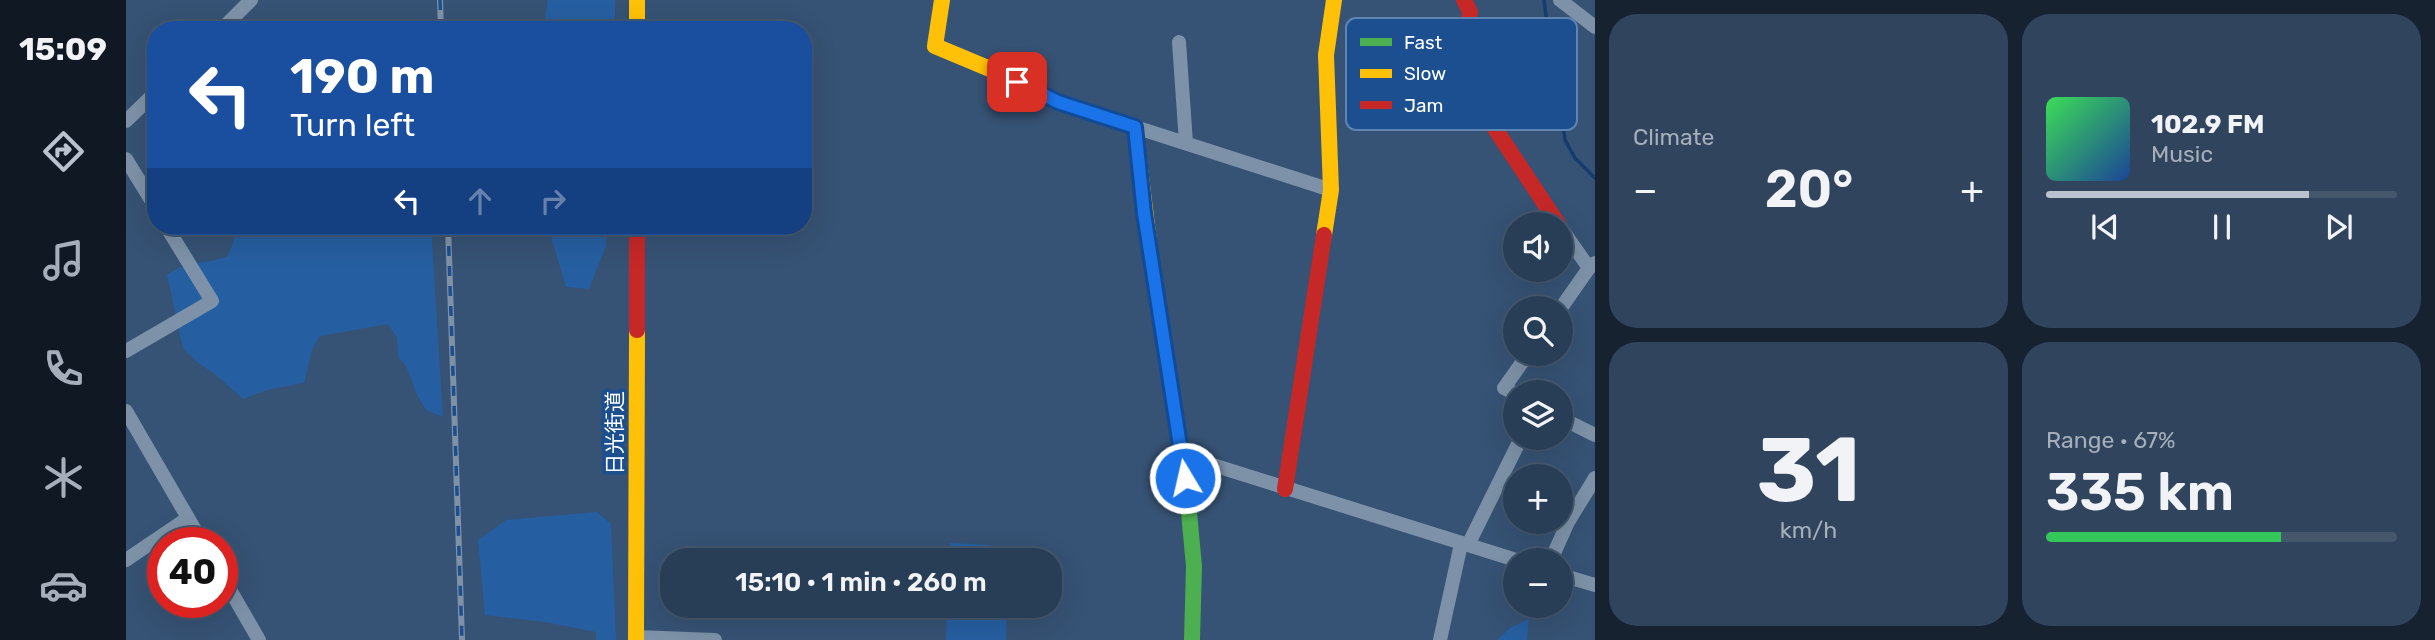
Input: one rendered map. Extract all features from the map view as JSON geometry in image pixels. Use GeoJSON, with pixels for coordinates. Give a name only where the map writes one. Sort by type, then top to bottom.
{"type":"FeatureCollection","features":[{"type":"Feature","properties":{"kind":"street"},"geometry":{"type":"LineString","coordinates":[[230,21],[251,0]]}},
{"type":"Feature","properties":{"kind":"street"},"geometry":{"type":"LineString","coordinates":[[637,0],[637,21]]}},
{"type":"Feature","properties":{"kind":"street"},"geometry":{"type":"LineString","coordinates":[[942,0],[935,46],[1002,74],[1058,102],[1331,190]]}},
{"type":"Feature","properties":{"kind":"street"},"geometry":{"type":"LineString","coordinates":[[1285,489],[1331,190],[1326,55],[1334,0]]}},
{"type":"Feature","properties":{"kind":"street"},"geometry":{"type":"LineString","coordinates":[[1464,0],[1470,12],[1469,18]]}},
{"type":"Feature","properties":{"kind":"street"},"geometry":{"type":"LineString","coordinates":[[1560,0],[1595,27]]}},
{"type":"Feature","properties":{"kind":"street"},"geometry":{"type":"LineString","coordinates":[[1179,43],[1186,144]]}},
{"type":"Feature","properties":{"kind":"street"},"geometry":{"type":"LineString","coordinates":[[126,121],[147,101]]}},
{"type":"Feature","properties":{"kind":"street"},"geometry":{"type":"LineString","coordinates":[[1135,127],[1144,213],[1181,454],[1194,566],[1192,640]]}},
{"type":"Feature","properties":{"kind":"street"},"geometry":{"type":"LineString","coordinates":[[1495,130],[1550,212]]}},
{"type":"Feature","properties":{"kind":"street"},"geometry":{"type":"LineString","coordinates":[[126,159],[147,193]]}},
{"type":"Feature","properties":{"kind":"street"},"geometry":{"type":"LineString","coordinates":[[126,351],[212,301],[172,235]]}},
{"type":"Feature","properties":{"kind":"street","name":"日光街道"},"geometry":{"type":"LineString","coordinates":[[636,639],[637,235]]}},
{"type":"Feature","properties":{"kind":"street"},"geometry":{"type":"LineString","coordinates":[[1570,296],[1592,266],[1573,243]]}},
{"type":"Feature","properties":{"kind":"street"},"geometry":{"type":"LineString","coordinates":[[126,411],[193,527]]}},
{"type":"Feature","properties":{"kind":"street"},"geometry":{"type":"LineString","coordinates":[[1573,424],[1595,435]]}},
{"type":"Feature","properties":{"kind":"street"},"geometry":{"type":"LineString","coordinates":[[1440,640],[1464,545],[1515,450]]}},
{"type":"Feature","properties":{"kind":"street"},"geometry":{"type":"LineString","coordinates":[[1181,454],[1503,557]]}},
{"type":"Feature","properties":{"kind":"street"},"geometry":{"type":"LineString","coordinates":[[1556,548],[1568,522],[1595,478]]}},
{"type":"Feature","properties":{"kind":"street"},"geometry":{"type":"LineString","coordinates":[[126,560],[188,518]]}},
{"type":"Feature","properties":{"kind":"street"},"geometry":{"type":"LineString","coordinates":[[1573,579],[1595,585]]}},
{"type":"Feature","properties":{"kind":"street"},"geometry":{"type":"LineString","coordinates":[[238,603],[260,640]]}},
{"type":"Feature","properties":{"kind":"street"},"geometry":{"type":"LineString","coordinates":[[636,639],[715,640]]}},
{"type":"Feature","properties":{"kind":"shaded area"},"geometry":{"type":"Polygon","coordinates":[[[548,0],[615,0],[615,21],[545,21],[548,0]]]}},
{"type":"Feature","properties":{"kind":"shaded area"},"geometry":{"type":"Polygon","coordinates":[[[236,235],[432,235],[443,417],[426,410],[417,395],[406,366],[398,356],[397,338],[388,324],[320,336],[312,350],[304,383],[267,390],[243,399],[183,348],[167,275],[181,267],[228,256],[236,235]]]}},
{"type":"Feature","properties":{"kind":"shaded area"},"geometry":{"type":"Polygon","coordinates":[[[551,235],[606,235],[606,246],[589,289],[566,287],[551,235]]]}},
{"type":"Feature","properties":{"kind":"shaded area"},"geometry":{"type":"Polygon","coordinates":[[[597,512],[611,524],[616,640],[596,640],[596,632],[545,622],[485,615],[478,540],[506,520],[597,512]]]}},
{"type":"Feature","properties":{"kind":"shaded area"},"geometry":{"type":"Polygon","coordinates":[[[950,543],[990,545],[992,548],[950,548],[950,543]]]}},
{"type":"Feature","properties":{"kind":"shaded area"},"geometry":{"type":"Polygon","coordinates":[[[947,618],[1007,618],[1006,640],[946,640],[947,618]]]}},
{"type":"Feature","properties":{"kind":"shaded area"},"geometry":{"type":"Polygon","coordinates":[[[1529,619],[1527,640],[1497,640],[1510,628],[1529,619]]]}},
{"type":"Feature","properties":{"kind":"waterway"},"geometry":{"type":"LineString","coordinates":[[1544,0],[1546,18]]}},
{"type":"Feature","properties":{"kind":"waterway"},"geometry":{"type":"LineString","coordinates":[[1564,130],[1565,140],[1575,158],[1595,178]]}},
{"type":"Feature","properties":{"kind":"railway"},"geometry":{"type":"LineString","coordinates":[[440,0],[441,21]]}},
{"type":"Feature","properties":{"kind":"railway"},"geometry":{"type":"LineString","coordinates":[[448,235],[462,640]]}},
{"type":"Feature","properties":{"kind":"traffic: fast"},"geometry":{"type":"LineString","coordinates":[[1151,258],[1188,502],[1194,566],[1192,640]]}},
{"type":"Feature","properties":{"kind":"traffic: slow"},"geometry":{"type":"LineString","coordinates":[[637,0],[637,21]]}},
{"type":"Feature","properties":{"kind":"traffic: slow"},"geometry":{"type":"LineString","coordinates":[[942,0],[935,46],[1002,74],[1058,102],[1135,127],[1151,258]]}},
{"type":"Feature","properties":{"kind":"traffic: slow"},"geometry":{"type":"LineString","coordinates":[[1324,235],[1331,190],[1326,55],[1334,0]]}},
{"type":"Feature","properties":{"kind":"traffic: slow"},"geometry":{"type":"LineString","coordinates":[[636,640],[637,330]]}},
{"type":"Feature","properties":{"kind":"traffic: jam"},"geometry":{"type":"LineString","coordinates":[[1464,0],[1470,12],[1469,18]]}},
{"type":"Feature","properties":{"kind":"traffic: jam"},"geometry":{"type":"LineString","coordinates":[[1496,130],[1550,212]]}},
{"type":"Feature","properties":{"kind":"traffic: jam"},"geometry":{"type":"LineString","coordinates":[[637,235],[637,330]]}},
{"type":"Feature","properties":{"kind":"traffic: jam"},"geometry":{"type":"LineString","coordinates":[[1285,489],[1324,235]]}},
{"type":"Feature","properties":{"kind":"route"},"geometry":{"type":"LineString","coordinates":[[1017,82],[1058,102],[1135,127],[1144,213],[1185,478]]}}]}
